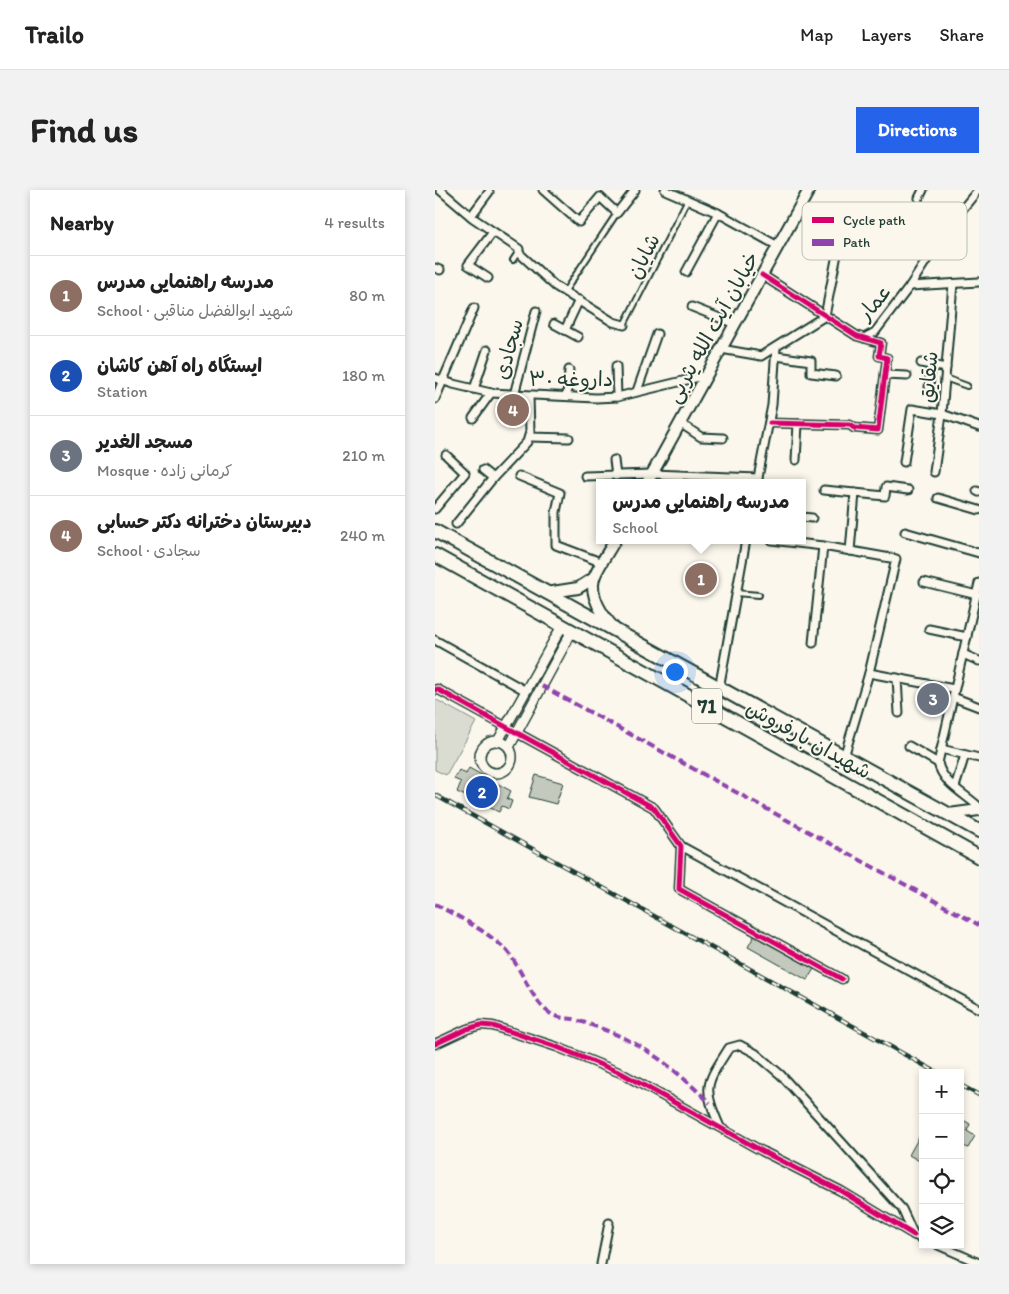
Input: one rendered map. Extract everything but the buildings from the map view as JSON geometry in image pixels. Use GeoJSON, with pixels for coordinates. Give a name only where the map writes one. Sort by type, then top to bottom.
{"type":"FeatureCollection","features":[{"type":"Feature","properties":{"kind":"highway","name":"شهیدان بارفروش"},"geometry":{"type":"LineString","coordinates":[[435,531],[979,831]]}},
{"type":"Feature","properties":{"kind":"highway","name":"شهیدان بارفروش"},"geometry":{"type":"LineString","coordinates":[[435,555],[979,857]]}},
{"type":"Feature","properties":{"kind":"highway"},"geometry":{"type":"LineString","coordinates":[[807,760],[813,759],[817,754],[819,749],[818,743]]}},
{"type":"Feature","properties":{"kind":"highway"},"geometry":{"type":"LineString","coordinates":[[851,786],[851,774],[855,769],[861,767]]}},
{"type":"Feature","properties":{"kind":"main road","name":"خیابان آیت الله یثربی"},"geometry":{"type":"LineString","coordinates":[[802,202],[809,190]]}},
{"type":"Feature","properties":{"kind":"main road","name":"خیابان آیت الله یثربی"},"geometry":{"type":"LineString","coordinates":[[649,479],[802,203]]}},
{"type":"Feature","properties":{"kind":"main road"},"geometry":{"type":"LineString","coordinates":[[546,593],[578,588],[594,578],[613,544]]}},
{"type":"Feature","properties":{"kind":"main road"},"geometry":{"type":"LineString","coordinates":[[594,578],[594,589],[600,609],[619,633]]}},
{"type":"Feature","properties":{"kind":"main road"},"geometry":{"type":"LineString","coordinates":[[949,814],[979,808]]}},
{"type":"Feature","properties":{"kind":"street"},"geometry":{"type":"LineString","coordinates":[[440,190],[471,216],[519,249],[519,253],[555,286],[613,322],[624,325]]}},
{"type":"Feature","properties":{"kind":"street"},"geometry":{"type":"LineString","coordinates":[[543,190],[579,222],[600,197],[617,213],[635,190]]}},
{"type":"Feature","properties":{"kind":"street"},"geometry":{"type":"LineString","coordinates":[[666,190],[718,213],[778,246]]}},
{"type":"Feature","properties":{"kind":"street"},"geometry":{"type":"LineString","coordinates":[[919,198],[923,190]]}},
{"type":"Feature","properties":{"kind":"street"},"geometry":{"type":"LineString","coordinates":[[471,216],[489,192]]}},
{"type":"Feature","properties":{"kind":"street","name":"عمار"},"geometry":{"type":"LineString","coordinates":[[967,206],[977,194]]}},
{"type":"Feature","properties":{"kind":"street"},"geometry":{"type":"LineString","coordinates":[[686,272],[718,213]]}},
{"type":"Feature","properties":{"kind":"street"},"geometry":{"type":"LineString","coordinates":[[488,278],[468,265],[493,232]]}},
{"type":"Feature","properties":{"kind":"street"},"geometry":{"type":"LineString","coordinates":[[721,349],[761,356],[825,316],[835,260]]}},
{"type":"Feature","properties":{"kind":"street","name":"عمار"},"geometry":{"type":"LineString","coordinates":[[864,338],[875,332],[910,286],[926,260]]}},
{"type":"Feature","properties":{"kind":"street"},"geometry":{"type":"LineString","coordinates":[[762,275],[857,336],[881,343],[879,356],[887,358],[878,430],[853,428],[850,424],[770,423]]}},
{"type":"Feature","properties":{"kind":"street"},"geometry":{"type":"LineString","coordinates":[[910,286],[979,282]]}},
{"type":"Feature","properties":{"kind":"street","name":"شقایق"},"geometry":{"type":"LineString","coordinates":[[934,472],[942,414],[953,284]]}},
{"type":"Feature","properties":{"kind":"street"},"geometry":{"type":"LineString","coordinates":[[565,330],[579,300]]}},
{"type":"Feature","properties":{"kind":"street"},"geometry":{"type":"LineString","coordinates":[[435,399],[474,308]]}},
{"type":"Feature","properties":{"kind":"street"},"geometry":{"type":"LineString","coordinates":[[692,308],[735,324]]}},
{"type":"Feature","properties":{"kind":"street","name":"سجادی"},"geometry":{"type":"LineString","coordinates":[[514,395],[536,311]]}},
{"type":"Feature","properties":{"kind":"street"},"geometry":{"type":"LineString","coordinates":[[553,324],[578,337]]}},
{"type":"Feature","properties":{"kind":"street"},"geometry":{"type":"LineString","coordinates":[[637,391],[657,334]]}},
{"type":"Feature","properties":{"kind":"street"},"geometry":{"type":"LineString","coordinates":[[757,479],[770,423],[776,347]]}},
{"type":"Feature","properties":{"kind":"street"},"geometry":{"type":"LineString","coordinates":[[474,389],[487,350]]}},
{"type":"Feature","properties":{"kind":"street"},"geometry":{"type":"LineString","coordinates":[[776,356],[811,361],[811,373],[836,376]]}},
{"type":"Feature","properties":{"kind":"street"},"geometry":{"type":"LineString","coordinates":[[921,363],[946,368]]}},
{"type":"Feature","properties":{"kind":"street"},"geometry":{"type":"LineString","coordinates":[[616,366],[617,397]]}},
{"type":"Feature","properties":{"kind":"street"},"geometry":{"type":"LineString","coordinates":[[929,388],[931,366]]}},
{"type":"Feature","properties":{"kind":"street"},"geometry":{"type":"LineString","coordinates":[[567,396],[569,370]]}},
{"type":"Feature","properties":{"kind":"street","name":"داروغه ۳۰"},"geometry":{"type":"LineString","coordinates":[[435,378],[474,389],[514,395],[596,398],[617,397],[707,375]]}},
{"type":"Feature","properties":{"kind":"street"},"geometry":{"type":"LineString","coordinates":[[885,375],[907,376]]}},
{"type":"Feature","properties":{"kind":"street"},"geometry":{"type":"LineString","coordinates":[[473,418],[491,392]]}},
{"type":"Feature","properties":{"kind":"street"},"geometry":{"type":"LineString","coordinates":[[457,524],[493,478],[527,442],[529,437],[529,396]]}},
{"type":"Feature","properties":{"kind":"street"},"geometry":{"type":"LineString","coordinates":[[904,462],[912,409],[942,414],[979,427]]}},
{"type":"Feature","properties":{"kind":"street"},"geometry":{"type":"LineString","coordinates":[[680,423],[701,437],[723,438]]}},
{"type":"Feature","properties":{"kind":"street"},"geometry":{"type":"LineString","coordinates":[[796,460],[798,424]]}},
{"type":"Feature","properties":{"kind":"street"},"geometry":{"type":"LineString","coordinates":[[529,437],[569,438]]}},
{"type":"Feature","properties":{"kind":"street"},"geometry":{"type":"LineString","coordinates":[[435,509],[465,473],[446,455]]}},
{"type":"Feature","properties":{"kind":"street"},"geometry":{"type":"LineString","coordinates":[[614,460],[615,476]]}},
{"type":"Feature","properties":{"kind":"street"},"geometry":{"type":"LineString","coordinates":[[483,470],[493,478]]}},
{"type":"Feature","properties":{"kind":"street"},"geometry":{"type":"LineString","coordinates":[[519,476],[560,493],[556,512],[556,545],[603,564]]}},
{"type":"Feature","properties":{"kind":"street"},"geometry":{"type":"LineString","coordinates":[[585,476],[649,479]]}},
{"type":"Feature","properties":{"kind":"street"},"geometry":{"type":"LineString","coordinates":[[824,490],[885,496],[886,487],[908,490]]}},
{"type":"Feature","properties":{"kind":"street"},"geometry":{"type":"LineString","coordinates":[[850,551],[855,493]]}},
{"type":"Feature","properties":{"kind":"street"},"geometry":{"type":"LineString","coordinates":[[937,498],[979,510]]}},
{"type":"Feature","properties":{"kind":"street"},"geometry":{"type":"LineString","coordinates":[[806,517],[812,518]]}},
{"type":"Feature","properties":{"kind":"street"},"geometry":{"type":"LineString","coordinates":[[905,532],[979,553]]}},
{"type":"Feature","properties":{"kind":"street"},"geometry":{"type":"LineString","coordinates":[[719,688],[745,544]]}},
{"type":"Feature","properties":{"kind":"street"},"geometry":{"type":"LineString","coordinates":[[806,544],[896,559],[869,672],[844,757]]}},
{"type":"Feature","properties":{"kind":"street"},"geometry":{"type":"LineString","coordinates":[[813,643],[823,546]]}},
{"type":"Feature","properties":{"kind":"street"},"geometry":{"type":"LineString","coordinates":[[924,582],[977,595]]}},
{"type":"Feature","properties":{"kind":"street"},"geometry":{"type":"LineString","coordinates":[[979,583],[938,763],[940,773],[979,808]]}},
{"type":"Feature","properties":{"kind":"street"},"geometry":{"type":"LineString","coordinates":[[498,741],[526,691],[567,629]]}},
{"type":"Feature","properties":{"kind":"street"},"geometry":{"type":"LineString","coordinates":[[509,747],[536,697],[567,629]]}},
{"type":"Feature","properties":{"kind":"street"},"geometry":{"type":"LineString","coordinates":[[929,629],[967,637]]}},
{"type":"Feature","properties":{"kind":"street"},"geometry":{"type":"LineString","coordinates":[[435,640],[536,697]]}},
{"type":"Feature","properties":{"kind":"street"},"geometry":{"type":"LineString","coordinates":[[963,654],[979,660]]}},
{"type":"Feature","properties":{"kind":"street"},"geometry":{"type":"LineString","coordinates":[[869,672],[954,693],[979,707]]}},
{"type":"Feature","properties":{"kind":"street"},"geometry":{"type":"LineString","coordinates":[[897,678],[899,713]]}},
{"type":"Feature","properties":{"kind":"street"},"geometry":{"type":"LineString","coordinates":[[435,690],[437,689],[654,808],[681,846],[979,1009]]}},
{"type":"Feature","properties":{"kind":"street"},"geometry":{"type":"LineString","coordinates":[[498,741],[503,742],[509,747],[513,756],[510,767],[501,773],[490,773],[482,766],[480,761],[481,751],[488,743],[498,741]]}},
{"type":"Feature","properties":{"kind":"street"},"geometry":{"type":"LineString","coordinates":[[909,746],[938,763]]}},
{"type":"Feature","properties":{"kind":"street"},"geometry":{"type":"LineString","coordinates":[[941,749],[979,758]]}},
{"type":"Feature","properties":{"kind":"street"},"geometry":{"type":"LineString","coordinates":[[955,787],[965,755]]}},
{"type":"Feature","properties":{"kind":"street"},"geometry":{"type":"LineString","coordinates":[[681,846],[679,889],[842,979]]}},
{"type":"Feature","properties":{"kind":"street"},"geometry":{"type":"LineString","coordinates":[[435,1044],[452,1035],[481,1025],[504,1028],[621,1073],[841,1191],[919,1237]]}},
{"type":"Feature","properties":{"kind":"street"},"geometry":{"type":"LineString","coordinates":[[720,1127],[710,1103],[708,1087],[717,1067],[729,1048],[740,1045],[755,1053],[781,1075],[902,1209],[914,1235]]}},
{"type":"Feature","properties":{"kind":"street"},"geometry":{"type":"LineString","coordinates":[[601,1264],[609,1223]]}},
{"type":"Feature","properties":{"kind":"street"},"geometry":{"type":"LineString","coordinates":[[947,1249],[979,1263]]}},
{"type":"Feature","properties":{"kind":"lane","name":"شایان"},"geometry":{"type":"LineString","coordinates":[[624,325],[689,199]]}},
{"type":"Feature","properties":{"kind":"lane"},"geometry":{"type":"LineString","coordinates":[[565,291],[617,213]]}},
{"type":"Feature","properties":{"kind":"lane"},"geometry":{"type":"LineString","coordinates":[[513,260],[519,251]]}},
{"type":"Feature","properties":{"kind":"lane"},"geometry":{"type":"LineString","coordinates":[[945,378],[967,386]]}},
{"type":"Feature","properties":{"kind":"lane"},"geometry":{"type":"LineString","coordinates":[[736,593],[759,595]]}},
{"type":"Feature","properties":{"kind":"shaded area"},"geometry":{"type":"Polygon","coordinates":[[[435,699],[476,722],[446,775],[435,770],[435,699]]]}},
{"type":"Feature","properties":{"kind":"railway"},"geometry":{"type":"LineString","coordinates":[[435,795],[931,1069]]}},
{"type":"Feature","properties":{"kind":"railway"},"geometry":{"type":"LineString","coordinates":[[964,1087],[979,1095]]}},
{"type":"Feature","properties":{"kind":"marked path"},"geometry":{"type":"LineString","coordinates":[[542,686],[979,925]]}},
{"type":"Feature","properties":{"kind":"marked path"},"geometry":{"type":"LineString","coordinates":[[435,904],[480,930],[505,949],[544,1009],[558,1017],[573,1019],[621,1036],[661,1060],[710,1103]]}},
{"type":"Feature","properties":{"kind":"cycle path"},"geometry":{"type":"LineString","coordinates":[[762,275],[857,336],[881,343],[879,356],[887,358],[878,430],[854,428],[850,425],[770,423]]}},
{"type":"Feature","properties":{"kind":"cycle path"},"geometry":{"type":"LineString","coordinates":[[435,690],[437,689],[654,808],[681,846],[679,889],[842,979]]}},
{"type":"Feature","properties":{"kind":"cycle path"},"geometry":{"type":"LineString","coordinates":[[435,1044],[467,1029],[481,1025],[493,1026],[557,1047],[621,1073],[762,1151],[841,1191],[914,1235]]}},
{"type":"Feature","properties":{"kind":"place","name":"دبیرستان دخترانه دکتر حسابی"},"geometry":{"type":"Point","coordinates":[513,410]}},
{"type":"Feature","properties":{"kind":"place","name":"مدرسه راهنمایی مدرس"},"geometry":{"type":"Point","coordinates":[701,579]}},
{"type":"Feature","properties":{"kind":"place","name":"مسجد الغدیر"},"geometry":{"type":"Point","coordinates":[933,699]}},
{"type":"Feature","properties":{"kind":"place","name":"ایستگاه راه آهن کاشان"},"geometry":{"type":"Point","coordinates":[482,792]}}]}
